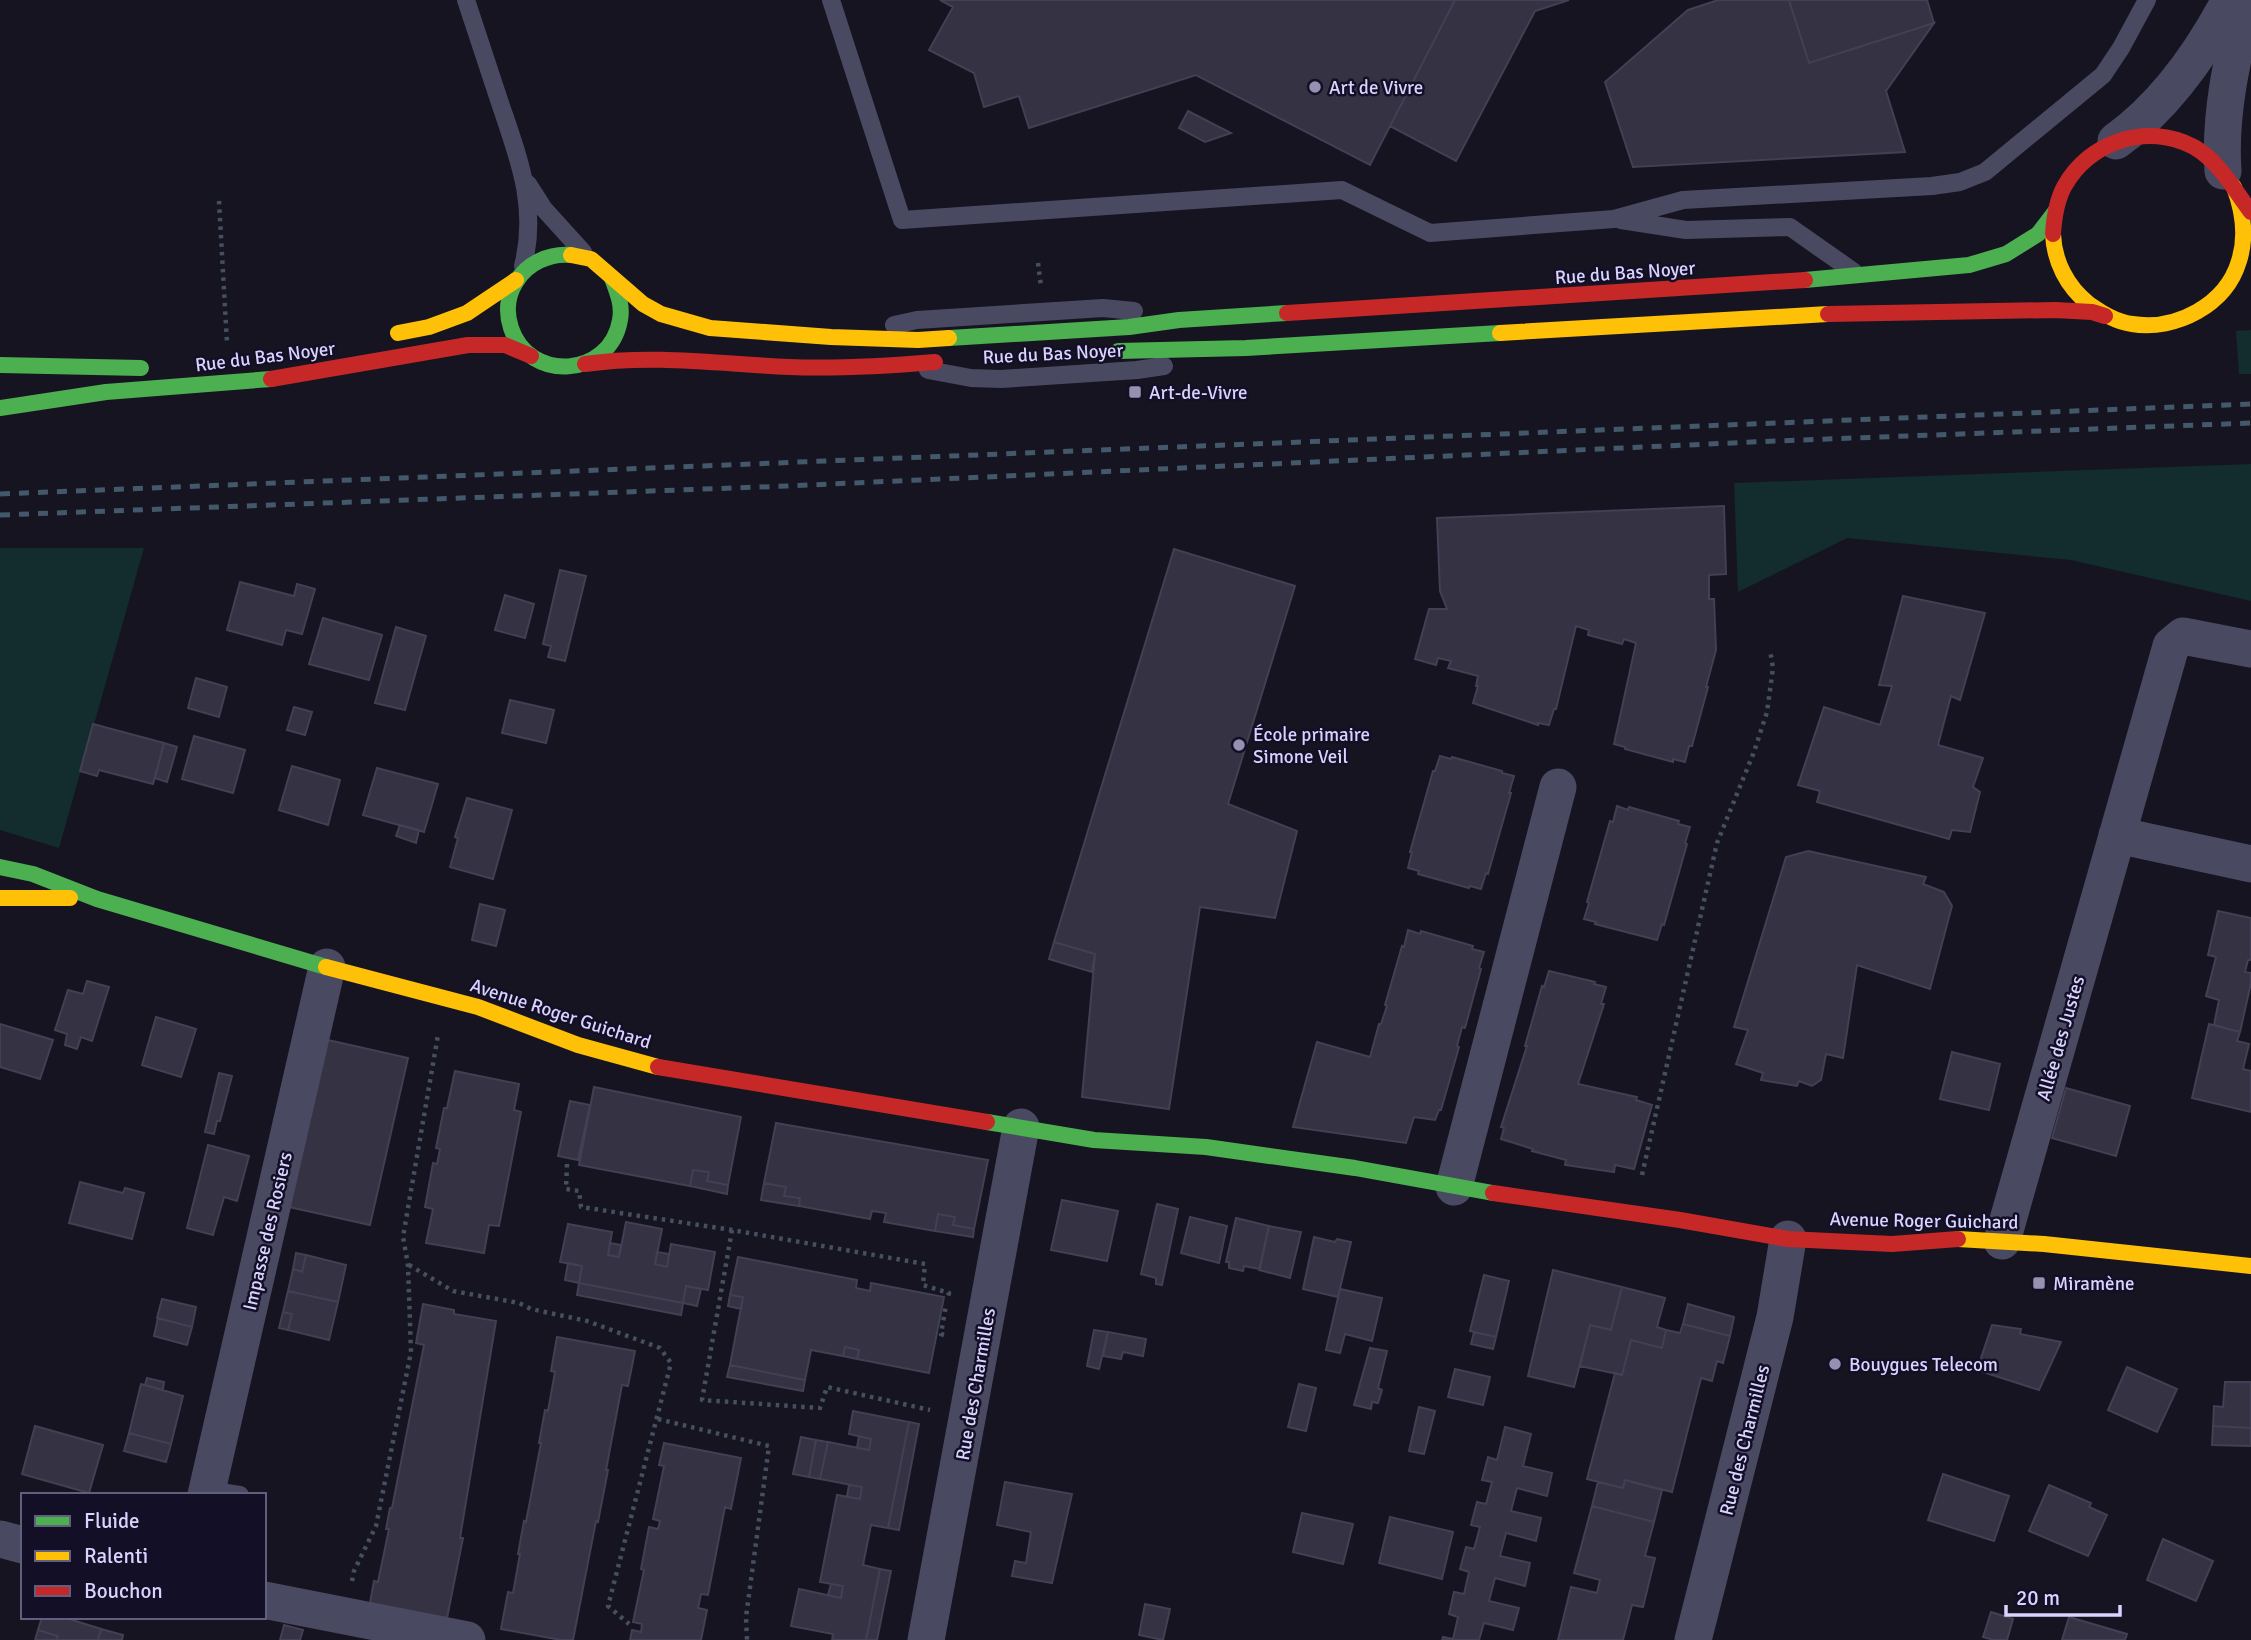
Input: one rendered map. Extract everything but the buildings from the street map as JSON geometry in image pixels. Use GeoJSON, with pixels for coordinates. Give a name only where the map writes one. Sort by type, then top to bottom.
{"type":"FeatureCollection","features":[{"type":"Feature","properties":{"kind":"street"},"geometry":{"type":"LineString","coordinates":[[2230,0],[2193,60],[2167,95],[2143,120],[2116,141],[2090,155],[2076,168],[2060,193],[2055,212],[2053,241],[2061,270],[2077,295],[2105,316],[2127,324],[2157,326],[2185,319],[2203,310],[2229,282],[2238,264],[2243,245],[2243,215],[2228,179],[2221,138],[2242,59],[2246,0]]}},
{"type":"Feature","properties":{"kind":"street"},"geometry":{"type":"LineString","coordinates":[[2116,141],[2145,135],[2174,139],[2201,151],[2228,179],[2251,212]]}},
{"type":"Feature","properties":{"kind":"street","name":"Rue du Bas Noyer"},"geometry":{"type":"LineString","coordinates":[[1179,320],[1860,276],[1969,265],[2006,254],[2038,234],[2055,212]]}},
{"type":"Feature","properties":{"kind":"street"},"geometry":{"type":"LineString","coordinates":[[376,338],[453,320],[484,303],[536,261],[554,254],[572,254],[599,264],[617,286],[622,313],[618,332],[608,348],[585,364],[557,367],[531,356],[518,343],[508,316],[509,298],[519,276]]}},
{"type":"Feature","properties":{"kind":"street","name":"Rue du Bas Noyer"},"geometry":{"type":"LineString","coordinates":[[612,278],[643,304],[661,314],[696,325],[750,332],[852,337]]}},
{"type":"Feature","properties":{"kind":"street"},"geometry":{"type":"LineString","coordinates":[[2213,301],[2238,292]]}},
{"type":"Feature","properties":{"kind":"street","name":"Rue du Bas Noyer"},"geometry":{"type":"LineString","coordinates":[[1096,352],[1246,348],[1796,316],[2055,310],[2092,312],[2105,316]]}},
{"type":"Feature","properties":{"kind":"street","name":"Rue du Bas Noyer"},"geometry":{"type":"LineString","coordinates":[[0,408],[119,391],[280,378],[468,345],[505,345],[531,356]]}},
{"type":"Feature","properties":{"kind":"street","name":"Rue du Bas Noyer"},"geometry":{"type":"LineString","coordinates":[[585,364],[601,360],[645,359],[792,367],[959,361]]}},
{"type":"Feature","properties":{"kind":"street"},"geometry":{"type":"LineString","coordinates":[[0,365],[157,368]]}},
{"type":"Feature","properties":{"kind":"street","name":"Allée des Justes"},"geometry":{"type":"LineString","coordinates":[[2002,1241],[2171,646],[2183,636],[2251,649]]}},
{"type":"Feature","properties":{"kind":"street"},"geometry":{"type":"LineString","coordinates":[[1454,1187],[1558,787]]}},
{"type":"Feature","properties":{"kind":"street"},"geometry":{"type":"LineString","coordinates":[[2117,835],[2251,864]]}},
{"type":"Feature","properties":{"kind":"street","name":"Avenue Roger Guichard"},"geometry":{"type":"LineString","coordinates":[[0,866],[327,967],[478,1007],[578,1045],[663,1068],[1094,1140],[1206,1147],[1355,1168],[1454,1187],[1680,1220],[1788,1239],[1892,1244],[1967,1238],[2251,1266]]}},
{"type":"Feature","properties":{"kind":"street","name":"Avenue Roger Guichard"},"geometry":{"type":"LineString","coordinates":[[0,898],[97,898]]}},
{"type":"Feature","properties":{"kind":"street","name":"Impasse des Rosiers"},"geometry":{"type":"LineString","coordinates":[[218,1493],[327,967]]}},
{"type":"Feature","properties":{"kind":"street","name":"Rue des Charmilles"},"geometry":{"type":"LineString","coordinates":[[926,1640],[1021,1128]]}},
{"type":"Feature","properties":{"kind":"street","name":"Rue des Charmilles"},"geometry":{"type":"LineString","coordinates":[[1693,1640],[1773,1327],[1788,1239]]}},
{"type":"Feature","properties":{"kind":"street"},"geometry":{"type":"LineString","coordinates":[[0,1539],[21,1544]]}},
{"type":"Feature","properties":{"kind":"street"},"geometry":{"type":"LineString","coordinates":[[266,1600],[467,1640]]}},
{"type":"Feature","properties":{"kind":"lane"},"geometry":{"type":"LineString","coordinates":[[466,0],[523,175],[529,215],[529,243],[519,276]]}},
{"type":"Feature","properties":{"kind":"lane"},"geometry":{"type":"LineString","coordinates":[[831,0],[902,220],[1342,190],[1430,233],[1614,219],[1683,200],[1932,186],[1960,182],[1985,172],[2103,75],[2147,0]]}},
{"type":"Feature","properties":{"kind":"lane"},"geometry":{"type":"LineString","coordinates":[[523,175],[544,209],[591,259]]}},
{"type":"Feature","properties":{"kind":"lane"},"geometry":{"type":"LineString","coordinates":[[1614,219],[1686,230],[1790,227],[1860,276]]}},
{"type":"Feature","properties":{"kind":"lane","name":"Rue du Bas Noyer"},"geometry":{"type":"LineString","coordinates":[[852,337],[917,320],[1103,308],[1179,320]]}},
{"type":"Feature","properties":{"kind":"lane","name":"Rue du Bas Noyer"},"geometry":{"type":"LineString","coordinates":[[904,365],[971,378],[1001,379],[1170,366],[1246,348]]}},
{"type":"Feature","properties":{"kind":"path"},"geometry":{"type":"LineString","coordinates":[[219,201],[227,347]]}},
{"type":"Feature","properties":{"kind":"path"},"geometry":{"type":"LineString","coordinates":[[1038,263],[1042,297]]}},
{"type":"Feature","properties":{"kind":"path"},"geometry":{"type":"LineString","coordinates":[[1634,1213],[1717,843],[1754,752],[1767,712],[1773,668],[1770,650]]}},
{"type":"Feature","properties":{"kind":"path"},"geometry":{"type":"LineString","coordinates":[[345,1616],[354,1570],[376,1526],[411,1352],[408,1265],[403,1237],[444,998]]}},
{"type":"Feature","properties":{"kind":"path"},"geometry":{"type":"LineString","coordinates":[[568,1164],[566,1189],[579,1191],[581,1208],[732,1230],[925,1264],[923,1285],[949,1293],[941,1334],[982,1343]]}},
{"type":"Feature","properties":{"kind":"path"},"geometry":{"type":"LineString","coordinates":[[732,1230],[702,1400],[820,1408],[827,1387],[968,1418]]}},
{"type":"Feature","properties":{"kind":"path"},"geometry":{"type":"LineString","coordinates":[[408,1265],[453,1291],[519,1303],[531,1309],[587,1321],[660,1348],[671,1363],[608,1606],[629,1624]]}},
{"type":"Feature","properties":{"kind":"path"},"geometry":{"type":"LineString","coordinates":[[658,1419],[769,1446],[746,1617],[747,1640]]}},
{"type":"Feature","properties":{"kind":"green space"},"geometry":{"type":"Polygon","coordinates":[[[2251,330],[2251,374],[2239,374],[2236,331],[2251,330]]]}},
{"type":"Feature","properties":{"kind":"green space"},"geometry":{"type":"Polygon","coordinates":[[[2251,464],[2251,601],[2071,560],[1847,538],[1738,592],[1734,483],[2251,464]]]}},
{"type":"Feature","properties":{"kind":"green space"},"geometry":{"type":"Polygon","coordinates":[[[0,548],[144,548],[59,848],[0,830],[0,548]]]}},
{"type":"Feature","properties":{"kind":"railway"},"geometry":{"type":"LineString","coordinates":[[0,494],[2251,404]]}},
{"type":"Feature","properties":{"kind":"railway"},"geometry":{"type":"LineString","coordinates":[[0,515],[787,486],[1775,441],[2251,423]]}},
{"type":"Feature","properties":{"kind":"traffic: fast"},"geometry":{"type":"LineString","coordinates":[[1805,280],[1969,265],[2006,254],[2038,234],[2055,212]]}},
{"type":"Feature","properties":{"kind":"traffic: fast"},"geometry":{"type":"LineString","coordinates":[[571,255],[547,258],[526,269],[511,293],[508,311],[511,328],[520,346],[534,358],[551,365],[568,366],[586,363],[601,353],[613,339],[621,314],[618,293],[612,278]]}},
{"type":"Feature","properties":{"kind":"traffic: fast"},"geometry":{"type":"LineString","coordinates":[[949,338],[1129,327],[1179,320],[1287,313]]}},
{"type":"Feature","properties":{"kind":"traffic: fast"},"geometry":{"type":"LineString","coordinates":[[1118,351],[1246,348],[1500,333]]}},
{"type":"Feature","properties":{"kind":"traffic: fast"},"geometry":{"type":"LineString","coordinates":[[0,365],[141,368]]}},
{"type":"Feature","properties":{"kind":"traffic: fast"},"geometry":{"type":"LineString","coordinates":[[0,408],[106,392],[271,379]]}},
{"type":"Feature","properties":{"kind":"traffic: fast"},"geometry":{"type":"LineString","coordinates":[[0,867],[33,874],[97,899],[326,967]]}},
{"type":"Feature","properties":{"kind":"traffic: fast"},"geometry":{"type":"LineString","coordinates":[[987,1122],[1094,1140],[1206,1147],[1355,1168],[1493,1193]]}},
{"type":"Feature","properties":{"kind":"traffic: slow"},"geometry":{"type":"LineString","coordinates":[[2053,234],[2063,273],[2074,290],[2089,304],[2109,317],[2126,323],[2149,325],[2182,319],[2197,312],[2223,290],[2239,261],[2243,233],[2242,214],[2234,187]]}},
{"type":"Feature","properties":{"kind":"traffic: slow"},"geometry":{"type":"LineString","coordinates":[[571,255],[591,259],[643,304],[661,314],[710,328],[831,337],[918,340],[949,338]]}},
{"type":"Feature","properties":{"kind":"traffic: slow"},"geometry":{"type":"LineString","coordinates":[[398,333],[429,327],[467,313],[516,280]]}},
{"type":"Feature","properties":{"kind":"traffic: slow"},"geometry":{"type":"LineString","coordinates":[[1500,333],[1828,314]]}},
{"type":"Feature","properties":{"kind":"traffic: slow"},"geometry":{"type":"LineString","coordinates":[[0,898],[70,898]]}},
{"type":"Feature","properties":{"kind":"traffic: slow"},"geometry":{"type":"LineString","coordinates":[[326,967],[478,1007],[578,1045],[658,1067]]}},
{"type":"Feature","properties":{"kind":"traffic: slow"},"geometry":{"type":"LineString","coordinates":[[1958,1239],[2044,1244],[2251,1266]]}},
{"type":"Feature","properties":{"kind":"traffic: jam"},"geometry":{"type":"LineString","coordinates":[[2053,234],[2059,198],[2075,171],[2088,158],[2104,148],[2121,140],[2139,137],[2158,136],[2176,140],[2203,153],[2219,168],[2251,212]]}},
{"type":"Feature","properties":{"kind":"traffic: jam"},"geometry":{"type":"LineString","coordinates":[[1287,313],[1805,280]]}},
{"type":"Feature","properties":{"kind":"traffic: jam"},"geometry":{"type":"LineString","coordinates":[[1828,314],[2055,310],[2092,312],[2105,316]]}},
{"type":"Feature","properties":{"kind":"traffic: jam"},"geometry":{"type":"LineString","coordinates":[[271,379],[468,345],[505,345],[531,356]]}},
{"type":"Feature","properties":{"kind":"traffic: jam"},"geometry":{"type":"LineString","coordinates":[[585,364],[662,360],[826,368],[935,362]]}},
{"type":"Feature","properties":{"kind":"traffic: jam"},"geometry":{"type":"LineString","coordinates":[[658,1067],[987,1122]]}},
{"type":"Feature","properties":{"kind":"traffic: jam"},"geometry":{"type":"LineString","coordinates":[[1493,1193],[1680,1220],[1788,1239],[1892,1244],[1958,1239]]}},
{"type":"Feature","properties":{"kind":"place","name":"Art de Vivre"},"geometry":{"type":"Point","coordinates":[1315,87]}},
{"type":"Feature","properties":{"kind":"place","name":"Art-de-Vivre"},"geometry":{"type":"Point","coordinates":[1135,392]}},
{"type":"Feature","properties":{"kind":"place","name":"École primaire Simone Veil"},"geometry":{"type":"Point","coordinates":[1239,745]}},
{"type":"Feature","properties":{"kind":"place","name":"Miramène"},"geometry":{"type":"Point","coordinates":[2039,1283]}},
{"type":"Feature","properties":{"kind":"place","name":"Bouygues Telecom"},"geometry":{"type":"Point","coordinates":[1835,1364]}}]}
